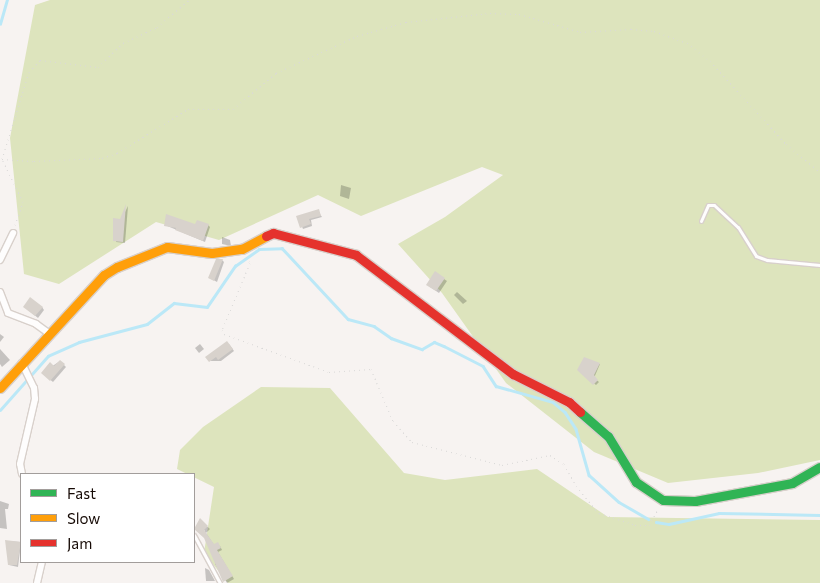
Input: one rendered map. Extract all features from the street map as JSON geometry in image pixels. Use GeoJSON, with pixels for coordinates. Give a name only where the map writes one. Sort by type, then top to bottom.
{"type":"FeatureCollection","features":[{"type":"Feature","properties":{"kind":"street"},"geometry":{"type":"LineString","coordinates":[[0,260],[13,233]]}},
{"type":"Feature","properties":{"kind":"street"},"geometry":{"type":"LineString","coordinates":[[2,387],[24,366],[50,334],[104,275],[134,258],[168,247],[212,253],[242,250],[274,233],[356,255],[513,374],[569,402],[608,436],[636,482],[663,500],[688,502],[792,483],[820,468]]}},
{"type":"Feature","properties":{"kind":"street"},"geometry":{"type":"LineString","coordinates":[[0,292],[8,313],[36,324],[50,334]]}},
{"type":"Feature","properties":{"kind":"street"},"geometry":{"type":"LineString","coordinates":[[22,473],[20,464],[35,399],[30,378],[24,366]]}},
{"type":"Feature","properties":{"kind":"street"},"geometry":{"type":"LineString","coordinates":[[37,583],[43,563]]}},
{"type":"Feature","properties":{"kind":"lane"},"geometry":{"type":"LineString","coordinates":[[701,221],[708,205],[714,205],[738,227],[756,256],[767,260],[820,265]]}},
{"type":"Feature","properties":{"kind":"lane"},"geometry":{"type":"LineString","coordinates":[[195,537],[220,583]]}},
{"type":"Feature","properties":{"kind":"path"},"geometry":{"type":"LineString","coordinates":[[13,233],[23,202],[2,159],[14,128],[19,97],[29,72],[40,60],[98,67],[123,43],[157,27],[183,8],[189,0]]}},
{"type":"Feature","properties":{"kind":"path"},"geometry":{"type":"LineString","coordinates":[[2,159],[34,161],[109,155],[133,145],[188,109],[233,109],[276,73],[312,54],[357,36],[406,22],[490,13],[519,14],[580,32],[631,29],[654,31],[687,43],[710,61],[786,144],[820,172]]}},
{"type":"Feature","properties":{"kind":"path"},"geometry":{"type":"LineString","coordinates":[[242,250],[250,263],[222,330],[224,334],[329,372],[371,369],[393,421],[412,442],[502,465],[550,455],[564,464],[576,486],[599,513],[635,525],[649,525],[663,500]]}},
{"type":"Feature","properties":{"kind":"green space"},"geometry":{"type":"Polygon","coordinates":[[[50,0],[820,0],[820,460],[758,473],[668,483],[594,452],[506,383],[442,293],[398,244],[445,217],[503,175],[482,167],[361,216],[318,195],[219,240],[156,222],[59,284],[24,274],[10,138],[35,5],[50,0]]]}},
{"type":"Feature","properties":{"kind":"green space"},"geometry":{"type":"Polygon","coordinates":[[[261,387],[330,388],[404,473],[445,480],[537,469],[608,517],[820,520],[820,583],[228,583],[204,553],[214,487],[195,478],[195,473],[185,473],[177,469],[180,450],[203,427],[261,387]]]}},
{"type":"Feature","properties":{"kind":"building"},"geometry":{"type":"Polygon","coordinates":[[[126,204],[123,242],[113,241],[113,218],[120,219],[126,204]]]}},
{"type":"Feature","properties":{"kind":"building"},"geometry":{"type":"Polygon","coordinates":[[[319,209],[321,216],[309,219],[311,224],[300,228],[296,216],[319,209]]]}},
{"type":"Feature","properties":{"kind":"building"},"geometry":{"type":"Polygon","coordinates":[[[166,214],[195,224],[197,220],[209,224],[203,241],[175,230],[176,228],[164,226],[166,214]]]}},
{"type":"Feature","properties":{"kind":"building"},"geometry":{"type":"Polygon","coordinates":[[[216,259],[223,259],[214,281],[208,278],[216,259]]]}},
{"type":"Feature","properties":{"kind":"building"},"geometry":{"type":"Polygon","coordinates":[[[435,271],[445,278],[436,291],[426,285],[435,271]]]}},
{"type":"Feature","properties":{"kind":"building"},"geometry":{"type":"Polygon","coordinates":[[[30,297],[43,307],[35,316],[23,307],[30,297]]]}},
{"type":"Feature","properties":{"kind":"building"},"geometry":{"type":"Polygon","coordinates":[[[227,341],[233,349],[218,360],[216,357],[209,362],[205,357],[227,341]]]}},
{"type":"Feature","properties":{"kind":"building"},"geometry":{"type":"Polygon","coordinates":[[[584,357],[600,363],[594,375],[598,380],[593,385],[577,370],[584,357]]]}},
{"type":"Feature","properties":{"kind":"building"},"geometry":{"type":"Polygon","coordinates":[[[60,360],[65,364],[50,381],[41,373],[50,362],[54,366],[60,360]]]}},
{"type":"Feature","properties":{"kind":"building"},"geometry":{"type":"Polygon","coordinates":[[[200,518],[208,526],[204,530],[214,544],[218,542],[221,548],[217,550],[233,576],[223,582],[204,538],[195,530],[200,518]]]}},
{"type":"Feature","properties":{"kind":"building"},"geometry":{"type":"Polygon","coordinates":[[[5,540],[20,542],[17,565],[8,565],[5,540]]]}},
{"type":"Feature","properties":{"kind":"waterway"},"geometry":{"type":"LineString","coordinates":[[0,24],[7,0]]}},
{"type":"Feature","properties":{"kind":"waterway"},"geometry":{"type":"LineString","coordinates":[[0,410],[48,356],[79,342],[147,324],[174,303],[207,307],[235,266],[259,249],[282,248],[348,319],[374,326],[391,338],[422,349],[434,342],[444,346],[483,366],[496,386],[553,402],[565,412],[576,429],[589,475],[619,502],[648,519]]}},
{"type":"Feature","properties":{"kind":"waterway"},"geometry":{"type":"LineString","coordinates":[[656,522],[669,524],[719,513],[820,515]]}},
{"type":"Feature","properties":{"kind":"traffic: fast"},"geometry":{"type":"LineString","coordinates":[[580,412],[608,436],[636,482],[663,500],[695,501],[792,483],[820,467]]}},
{"type":"Feature","properties":{"kind":"traffic: slow"},"geometry":{"type":"LineString","coordinates":[[0,388],[104,275],[117,267],[167,247],[212,253],[242,249],[266,236]]}},
{"type":"Feature","properties":{"kind":"traffic: jam"},"geometry":{"type":"LineString","coordinates":[[266,236],[273,233],[356,255],[513,374],[569,402],[580,412]]}}]}
